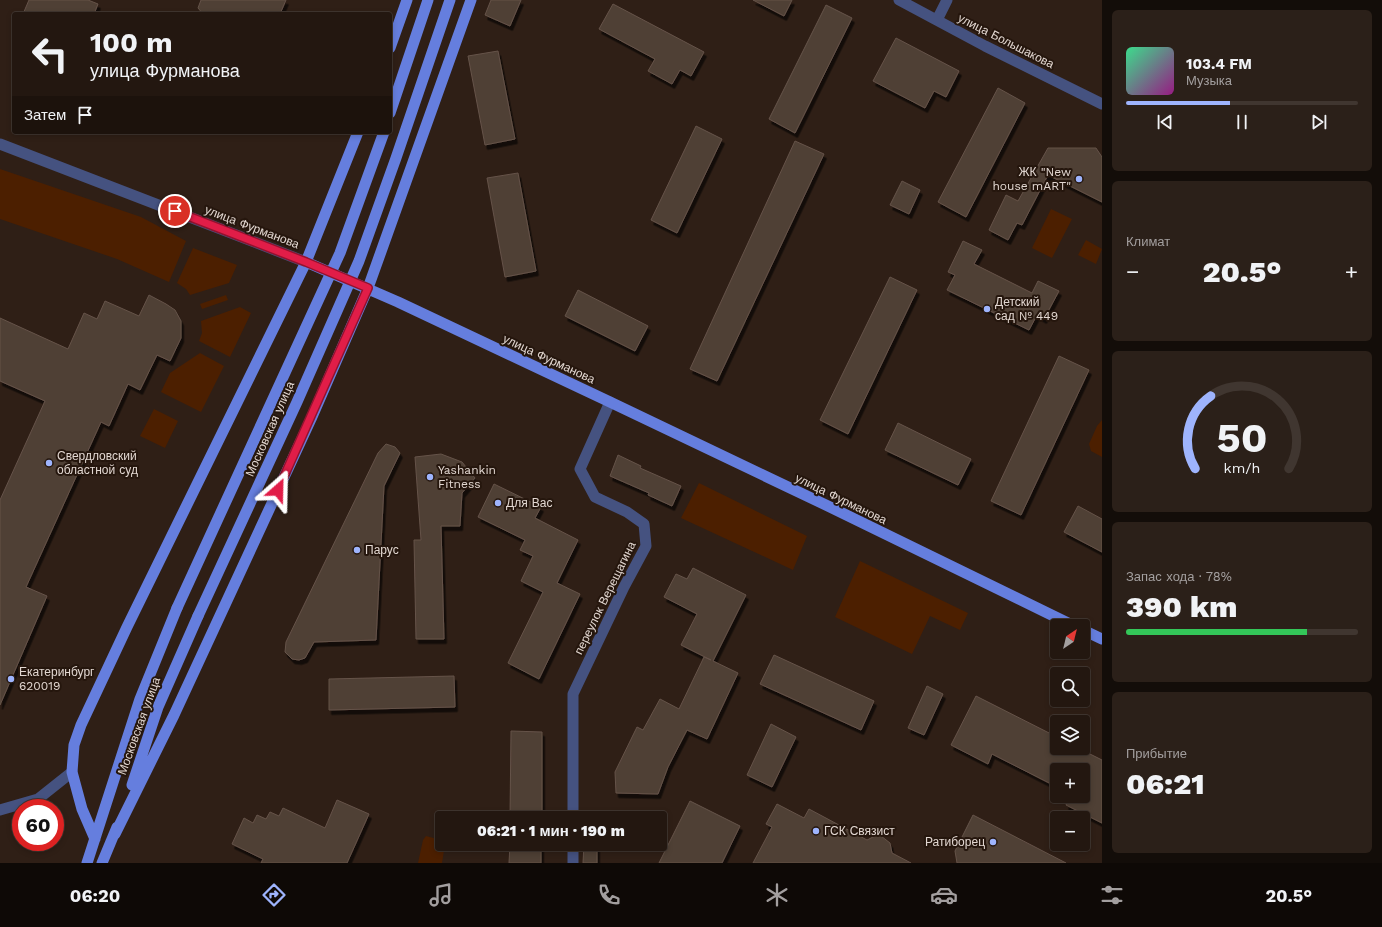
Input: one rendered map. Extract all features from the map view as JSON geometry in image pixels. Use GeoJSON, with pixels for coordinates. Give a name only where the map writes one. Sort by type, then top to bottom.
{"type":"FeatureCollection","features":[{"type":"Feature","properties":{"kind":"main road"},"geometry":{"type":"LineString","coordinates":[[392,42],[407,0]]}},
{"type":"Feature","properties":{"kind":"main road"},"geometry":{"type":"LineString","coordinates":[[392,107],[428,0]]}},
{"type":"Feature","properties":{"kind":"main road","name":"Московская улица"},"geometry":{"type":"LineString","coordinates":[[102,863],[115,834],[158,707],[198,616],[297,402],[359,261],[450,0]]}},
{"type":"Feature","properties":{"kind":"main road"},"geometry":{"type":"LineString","coordinates":[[115,834],[174,715],[308,427],[368,288],[471,0]]}},
{"type":"Feature","properties":{"kind":"main road"},"geometry":{"type":"LineString","coordinates":[[96,839],[82,809],[72,772],[74,745],[81,725],[306,262],[357,134]]}},
{"type":"Feature","properties":{"kind":"main road","name":"Московская улица"},"geometry":{"type":"LineString","coordinates":[[87,863],[140,699],[178,608],[340,253],[383,134]]}},
{"type":"Feature","properties":{"kind":"main road","name":"улица Фурманова"},"geometry":{"type":"LineString","coordinates":[[306,262],[368,288],[610,402],[1060,619]]}},
{"type":"Feature","properties":{"kind":"main road"},"geometry":{"type":"LineString","coordinates":[[1090,633],[1102,639]]}},
{"type":"Feature","properties":{"kind":"street"},"geometry":{"type":"LineString","coordinates":[[400,0],[402,13]]}},
{"type":"Feature","properties":{"kind":"street","name":"улица Большакова"},"geometry":{"type":"LineString","coordinates":[[899,0],[985,46],[1102,104]]}},
{"type":"Feature","properties":{"kind":"street"},"geometry":{"type":"LineString","coordinates":[[937,20],[946,0]]}},
{"type":"Feature","properties":{"kind":"street","name":"улица Фурманова"},"geometry":{"type":"LineString","coordinates":[[0,144],[306,262]]}},
{"type":"Feature","properties":{"kind":"street","name":"переулок Верещагина"},"geometry":{"type":"LineString","coordinates":[[573,811],[573,694],[624,587],[646,546],[644,524],[627,512],[595,497],[580,469],[610,402]]}},
{"type":"Feature","properties":{"kind":"street"},"geometry":{"type":"LineString","coordinates":[[0,810],[38,799],[72,772]]}},
{"type":"Feature","properties":{"kind":"street"},"geometry":{"type":"LineString","coordinates":[[573,851],[573,863]]}},
{"type":"Feature","properties":{"kind":"shaded area"},"geometry":{"type":"Polygon","coordinates":[[[0,169],[141,217],[186,241],[169,282],[117,259],[0,219],[0,169]]]}},
{"type":"Feature","properties":{"kind":"shaded area"},"geometry":{"type":"Polygon","coordinates":[[[1051,209],[1072,219],[1052,258],[1032,248],[1051,209]]]}},
{"type":"Feature","properties":{"kind":"shaded area"},"geometry":{"type":"Polygon","coordinates":[[[1086,240],[1102,249],[1096,264],[1078,255],[1086,240]]]}},
{"type":"Feature","properties":{"kind":"shaded area"},"geometry":{"type":"Polygon","coordinates":[[[193,248],[237,265],[229,283],[190,295],[186,289],[177,283],[193,248]]]}},
{"type":"Feature","properties":{"kind":"shaded area"},"geometry":{"type":"Polygon","coordinates":[[[226,295],[228,300],[202,309],[200,304],[226,295]]]}},
{"type":"Feature","properties":{"kind":"shaded area"},"geometry":{"type":"Polygon","coordinates":[[[240,307],[251,313],[230,357],[199,341],[202,333],[201,321],[240,307]]]}},
{"type":"Feature","properties":{"kind":"shaded area"},"geometry":{"type":"Polygon","coordinates":[[[200,353],[224,366],[201,412],[161,392],[170,373],[200,353]]]}},
{"type":"Feature","properties":{"kind":"shaded area"},"geometry":{"type":"Polygon","coordinates":[[[154,409],[178,421],[165,448],[140,436],[154,409]]]}},
{"type":"Feature","properties":{"kind":"shaded area"},"geometry":{"type":"Polygon","coordinates":[[[1102,420],[1102,457],[1091,451],[1089,444],[1097,426],[1102,420]]]}},
{"type":"Feature","properties":{"kind":"shaded area"},"geometry":{"type":"Polygon","coordinates":[[[699,483],[807,536],[793,570],[681,518],[699,483]]]}},
{"type":"Feature","properties":{"kind":"shaded area"},"geometry":{"type":"Polygon","coordinates":[[[860,561],[968,613],[960,630],[930,616],[912,654],[835,617],[860,561]]]}},
{"type":"Feature","properties":{"kind":"shaded area"},"geometry":{"type":"Polygon","coordinates":[[[426,836],[435,838],[435,851],[444,851],[442,863],[418,863],[423,840],[426,836]]]}},
{"type":"Feature","properties":{"kind":"building"},"geometry":{"type":"Polygon","coordinates":[[[29,0],[88,0],[98,4],[95,12],[24,12],[29,0]]]}},
{"type":"Feature","properties":{"kind":"building"},"geometry":{"type":"Polygon","coordinates":[[[201,0],[286,0],[281,12],[201,12],[198,8],[201,0]]]}},
{"type":"Feature","properties":{"kind":"building"},"geometry":{"type":"Polygon","coordinates":[[[491,0],[521,0],[510,26],[485,15],[491,0]]]}},
{"type":"Feature","properties":{"kind":"building"},"geometry":{"type":"Polygon","coordinates":[[[753,0],[792,0],[784,16],[753,0]]]}},
{"type":"Feature","properties":{"kind":"building"},"geometry":{"type":"Polygon","coordinates":[[[613,4],[704,52],[691,76],[680,70],[672,84],[648,71],[655,59],[599,29],[613,4]]]}},
{"type":"Feature","properties":{"kind":"building"},"geometry":{"type":"Polygon","coordinates":[[[826,5],[852,18],[795,133],[769,119],[826,5]]]}},
{"type":"Feature","properties":{"kind":"building"},"geometry":{"type":"Polygon","coordinates":[[[896,38],[959,71],[946,97],[934,91],[925,108],[873,81],[896,38]]]}},
{"type":"Feature","properties":{"kind":"building"},"geometry":{"type":"Polygon","coordinates":[[[498,51],[515,139],[485,145],[468,56],[498,51]]]}},
{"type":"Feature","properties":{"kind":"building"},"geometry":{"type":"Polygon","coordinates":[[[998,88],[1025,103],[966,217],[938,202],[998,88]]]}},
{"type":"Feature","properties":{"kind":"building"},"geometry":{"type":"Polygon","coordinates":[[[696,126],[722,139],[677,233],[651,220],[696,126]]]}},
{"type":"Feature","properties":{"kind":"building"},"geometry":{"type":"Polygon","coordinates":[[[795,141],[824,154],[717,381],[690,369],[795,141]]]}},
{"type":"Feature","properties":{"kind":"building","name":"ЖК \"New house mART\""},"geometry":{"type":"Polygon","coordinates":[[[1048,148],[1096,148],[1102,157],[1102,202],[1048,175],[1022,225],[1017,223],[1008,240],[989,230],[1006,195],[1018,201],[1048,148]]]}},
{"type":"Feature","properties":{"kind":"building"},"geometry":{"type":"Polygon","coordinates":[[[518,173],[536,271],[505,277],[487,178],[518,173]]]}},
{"type":"Feature","properties":{"kind":"building"},"geometry":{"type":"Polygon","coordinates":[[[902,181],[920,190],[909,214],[890,205],[902,181]]]}},
{"type":"Feature","properties":{"kind":"building"},"geometry":{"type":"Polygon","coordinates":[[[963,241],[982,250],[974,264],[1032,293],[1038,281],[1059,291],[1044,319],[1037,315],[1029,330],[947,290],[955,275],[948,272],[963,241]]]}},
{"type":"Feature","properties":{"kind":"building"},"geometry":{"type":"Polygon","coordinates":[[[890,277],[917,290],[848,434],[820,420],[890,277]]]}},
{"type":"Feature","properties":{"kind":"building"},"geometry":{"type":"Polygon","coordinates":[[[578,290],[648,326],[635,351],[565,316],[578,290]]]}},
{"type":"Feature","properties":{"kind":"building","name":"Свердловский областной суд"},"geometry":{"type":"Polygon","coordinates":[[[149,295],[175,310],[181,321],[181,338],[170,361],[157,355],[140,390],[128,384],[109,426],[101,422],[26,587],[47,596],[0,705],[0,500],[45,401],[0,381],[0,318],[68,349],[84,313],[97,319],[105,301],[139,316],[149,295]]]}},
{"type":"Feature","properties":{"kind":"building"},"geometry":{"type":"Polygon","coordinates":[[[1059,356],[1089,370],[1021,515],[991,501],[1059,356]]]}},
{"type":"Feature","properties":{"kind":"building"},"geometry":{"type":"Polygon","coordinates":[[[898,423],[971,459],[958,485],[885,450],[898,423]]]}},
{"type":"Feature","properties":{"kind":"building"},"geometry":{"type":"Polygon","coordinates":[[[386,444],[395,447],[400,453],[384,486],[376,640],[314,642],[305,658],[299,660],[292,659],[285,652],[286,642],[378,453],[386,444]]]}},
{"type":"Feature","properties":{"kind":"building"},"geometry":{"type":"Polygon","coordinates":[[[441,454],[462,462],[475,478],[462,493],[460,526],[441,526],[444,639],[416,639],[414,540],[421,540],[415,457],[441,454]]]}},
{"type":"Feature","properties":{"kind":"building"},"geometry":{"type":"Polygon","coordinates":[[[618,455],[641,466],[640,468],[681,486],[672,506],[648,495],[649,493],[610,476],[618,455]]]}},
{"type":"Feature","properties":{"kind":"building"},"geometry":{"type":"Polygon","coordinates":[[[494,484],[541,507],[535,518],[578,540],[557,583],[580,594],[539,679],[508,663],[543,592],[521,581],[533,556],[520,550],[525,540],[478,517],[494,484]]]}},
{"type":"Feature","properties":{"kind":"building"},"geometry":{"type":"Polygon","coordinates":[[[1078,506],[1102,519],[1102,552],[1064,532],[1078,506]]]}},
{"type":"Feature","properties":{"kind":"building"},"geometry":{"type":"Polygon","coordinates":[[[693,568],[746,595],[713,661],[738,673],[707,739],[687,730],[668,767],[658,794],[616,793],[615,772],[637,727],[643,730],[660,699],[679,709],[704,657],[711,660],[681,645],[697,614],[664,597],[676,574],[687,579],[693,568]]]}},
{"type":"Feature","properties":{"kind":"building"},"geometry":{"type":"Polygon","coordinates":[[[774,655],[874,701],[861,730],[760,684],[774,655]]]}},
{"type":"Feature","properties":{"kind":"building"},"geometry":{"type":"Polygon","coordinates":[[[454,676],[455,707],[329,710],[329,679],[454,676]]]}},
{"type":"Feature","properties":{"kind":"building"},"geometry":{"type":"Polygon","coordinates":[[[927,686],[943,694],[924,735],[908,728],[927,686]]]}},
{"type":"Feature","properties":{"kind":"building"},"geometry":{"type":"Polygon","coordinates":[[[976,696],[1050,733],[1050,755],[1090,754],[1102,760],[1102,823],[1090,817],[1090,811],[1078,811],[1066,805],[1067,803],[1090,803],[1090,763],[1050,763],[1050,783],[992,754],[988,764],[951,745],[976,696]]]}},
{"type":"Feature","properties":{"kind":"building"},"geometry":{"type":"Polygon","coordinates":[[[771,724],[796,737],[772,787],[747,775],[771,724]]]}},
{"type":"Feature","properties":{"kind":"building"},"geometry":{"type":"Polygon","coordinates":[[[511,731],[542,732],[542,811],[510,811],[511,731]]]}},
{"type":"Feature","properties":{"kind":"building"},"geometry":{"type":"Polygon","coordinates":[[[337,800],[369,814],[347,863],[261,863],[263,859],[232,844],[244,818],[253,823],[257,815],[266,819],[270,812],[279,816],[283,808],[325,828],[337,800]]]}},
{"type":"Feature","properties":{"kind":"building"},"geometry":{"type":"Polygon","coordinates":[[[690,801],[740,826],[722,863],[659,863],[665,851],[667,851],[667,847],[690,801]]]}},
{"type":"Feature","properties":{"kind":"building","name":"ГСК Связист"},"geometry":{"type":"Polygon","coordinates":[[[777,804],[804,818],[809,809],[867,840],[875,836],[881,836],[890,843],[892,853],[911,863],[753,863],[772,827],[766,824],[777,804]]]}},
{"type":"Feature","properties":{"kind":"building","name":"Ратиборец"},"geometry":{"type":"Polygon","coordinates":[[[973,815],[1066,863],[957,863],[955,851],[973,815]]]}},
{"type":"Feature","properties":{"kind":"building"},"geometry":{"type":"Polygon","coordinates":[[[510,851],[541,851],[541,863],[509,863],[510,851]]]}},
{"type":"Feature","properties":{"kind":"building"},"geometry":{"type":"Polygon","coordinates":[[[584,851],[597,851],[597,863],[583,863],[584,851]]]}},
{"type":"Feature","properties":{"kind":"place","name":"ЖК \"New house mART\""},"geometry":{"type":"Point","coordinates":[1079,179]}},
{"type":"Feature","properties":{"kind":"place","name":"Детский сад № 449"},"geometry":{"type":"Point","coordinates":[987,309]}},
{"type":"Feature","properties":{"kind":"place","name":"Свердловский областной суд"},"geometry":{"type":"Point","coordinates":[49,463]}},
{"type":"Feature","properties":{"kind":"place","name":"Yashankin Fitness"},"geometry":{"type":"Point","coordinates":[430,477]}},
{"type":"Feature","properties":{"kind":"place","name":"Для Вас"},"geometry":{"type":"Point","coordinates":[498,503]}},
{"type":"Feature","properties":{"kind":"place","name":"Парус"},"geometry":{"type":"Point","coordinates":[357,550]}},
{"type":"Feature","properties":{"kind":"place","name":"Екатеринбург 620019"},"geometry":{"type":"Point","coordinates":[11,679]}},
{"type":"Feature","properties":{"kind":"place","name":"ГСК Связист"},"geometry":{"type":"Point","coordinates":[816,831]}},
{"type":"Feature","properties":{"kind":"place","name":"Ратиборец"},"geometry":{"type":"Point","coordinates":[993,842]}},
{"type":"Feature","properties":{"kind":"route"},"geometry":{"type":"LineString","coordinates":[[175,211],[368,288],[311,419],[278,490]]}}]}
